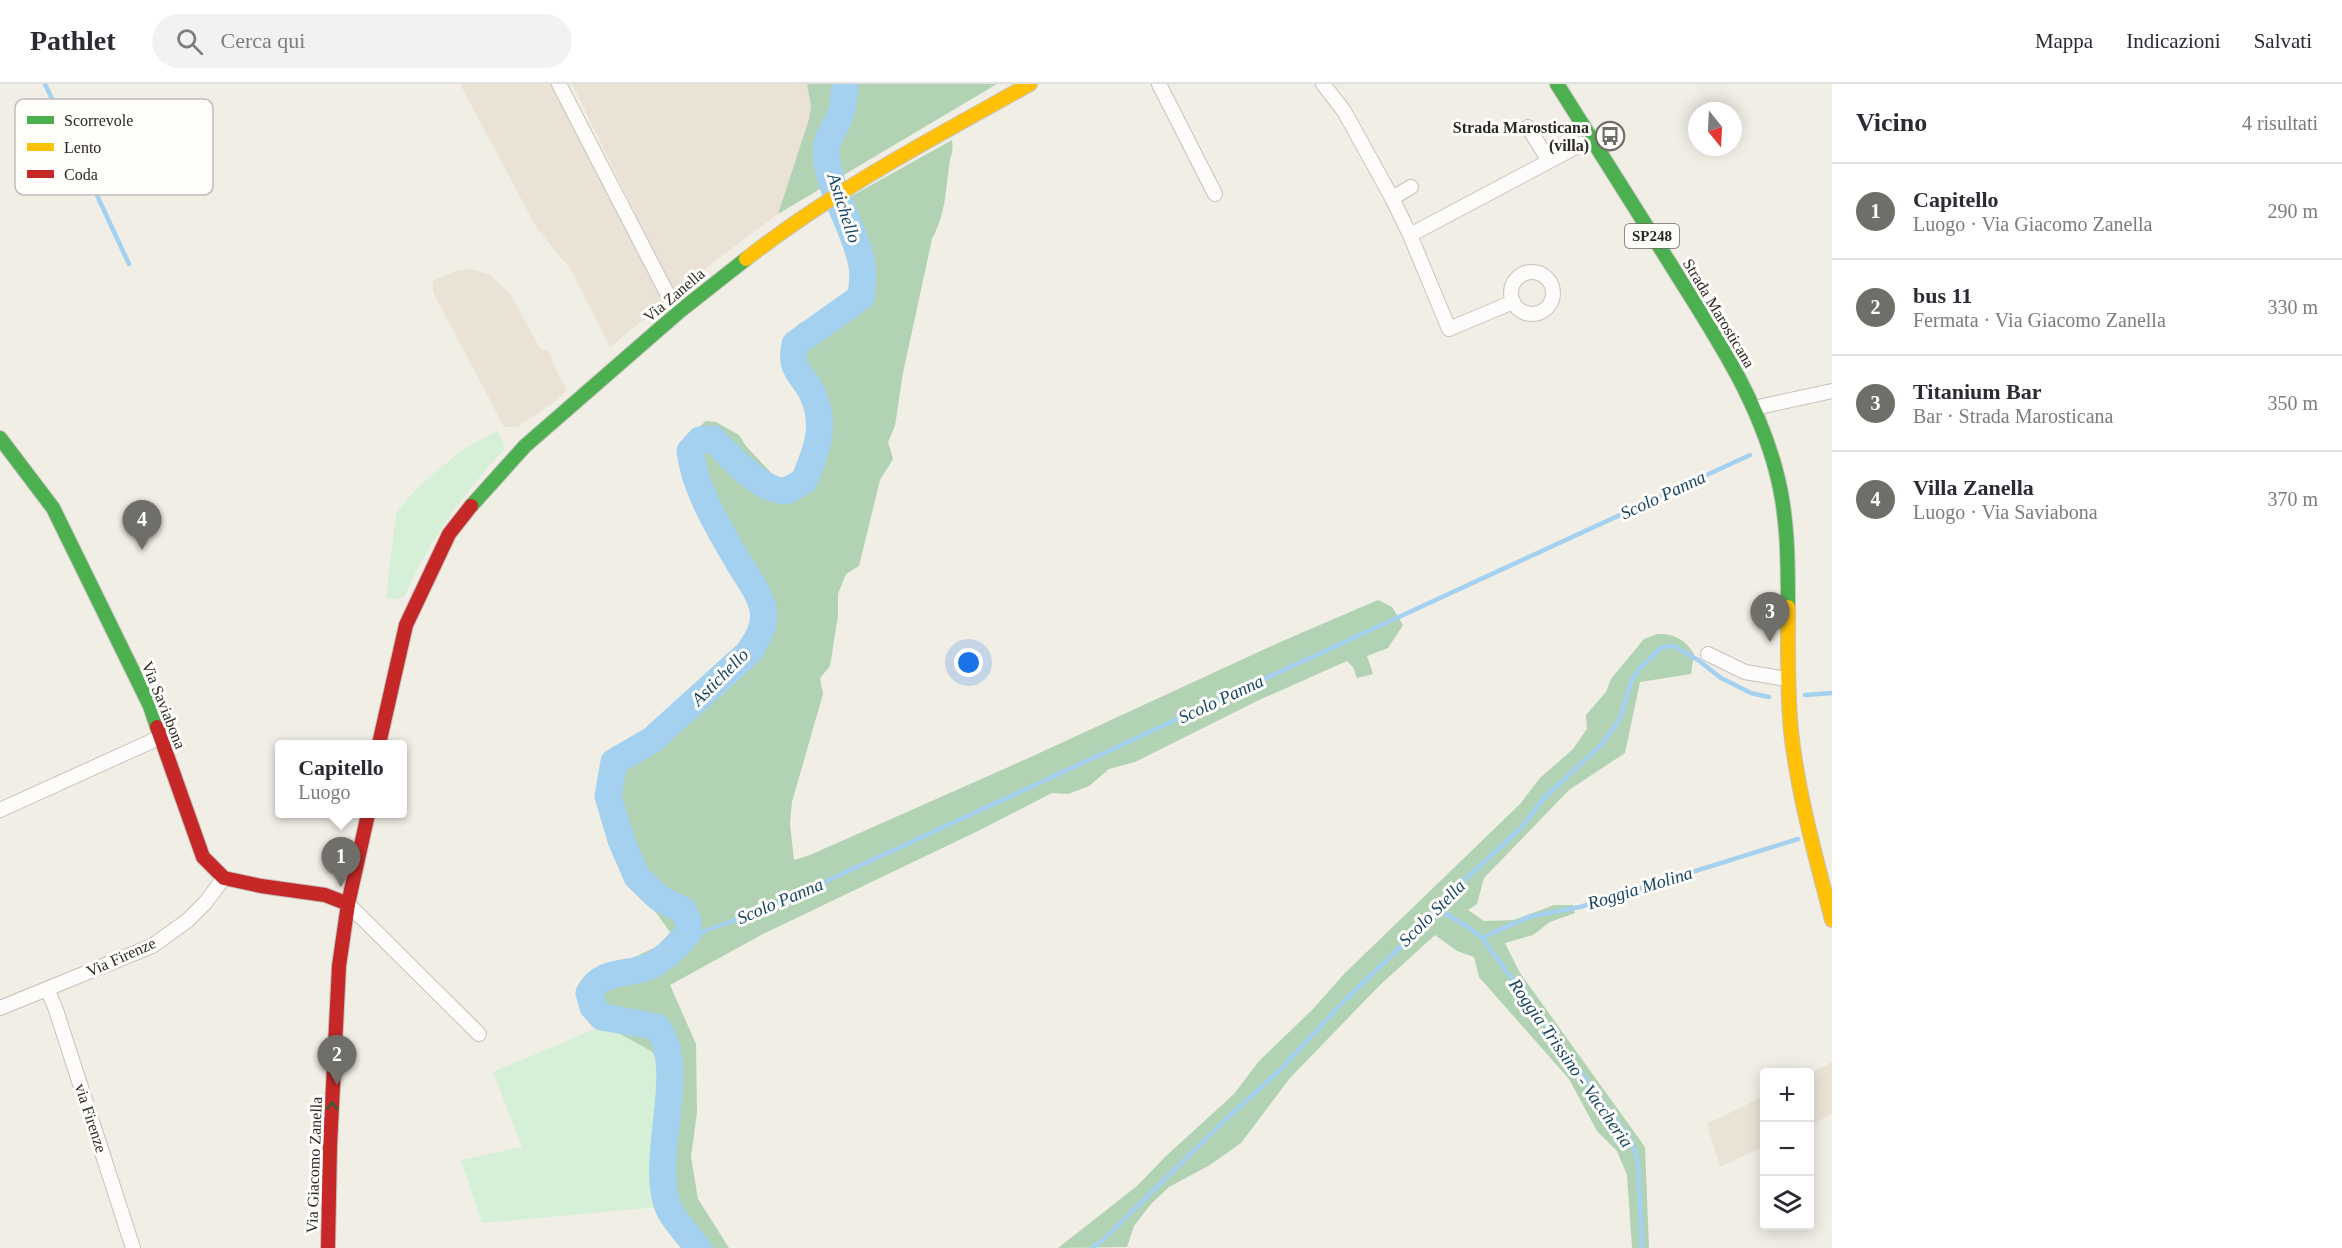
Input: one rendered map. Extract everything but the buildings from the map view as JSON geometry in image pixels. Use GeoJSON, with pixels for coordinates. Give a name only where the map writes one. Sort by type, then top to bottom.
{"type":"FeatureCollection","features":[{"type":"Feature","properties":{"kind":"street"},"geometry":{"type":"LineString","coordinates":[[559,84],[671,301],[680,311]]}},
{"type":"Feature","properties":{"kind":"street","name":"Via Zanella"},"geometry":{"type":"LineString","coordinates":[[381,740],[406,625],[449,534],[488,485],[525,446],[680,311],[802,215],[860,179],[1030,84]]}},
{"type":"Feature","properties":{"kind":"street"},"geometry":{"type":"LineString","coordinates":[[1159,84],[1215,194]]}},
{"type":"Feature","properties":{"kind":"street"},"geometry":{"type":"LineString","coordinates":[[1323,84],[1344,111],[1392,198],[1449,329],[1513,302]]}},
{"type":"Feature","properties":{"kind":"street","name":"Strada Marosticana"},"geometry":{"type":"LineString","coordinates":[[1557,84],[1719,343],[1754,408],[1778,474],[1787,552],[1787,680],[1790,729],[1832,920]]}},
{"type":"Feature","properties":{"kind":"street"},"geometry":{"type":"LineString","coordinates":[[1528,127],[1549,161]]}},
{"type":"Feature","properties":{"kind":"street"},"geometry":{"type":"LineString","coordinates":[[1410,235],[1591,139]]}},
{"type":"Feature","properties":{"kind":"street"},"geometry":{"type":"LineString","coordinates":[[1392,198],[1411,187]]}},
{"type":"Feature","properties":{"kind":"street"},"geometry":{"type":"LineString","coordinates":[[1754,408],[1832,391]]}},
{"type":"Feature","properties":{"kind":"street","name":"Via Saviabona"},"geometry":{"type":"LineString","coordinates":[[0,438],[53,507],[150,706],[203,857],[224,878]]}},
{"type":"Feature","properties":{"kind":"street"},"geometry":{"type":"LineString","coordinates":[[1708,654],[1745,672],[1787,680]]}},
{"type":"Feature","properties":{"kind":"street"},"geometry":{"type":"LineString","coordinates":[[0,810],[161,737]]}},
{"type":"Feature","properties":{"kind":"street","name":"Via Giacomo Zanella"},"geometry":{"type":"LineString","coordinates":[[328,1248],[330,1146],[339,966],[348,904],[367,818]]}},
{"type":"Feature","properties":{"kind":"street"},"geometry":{"type":"LineString","coordinates":[[224,878],[325,895],[348,904],[478,1035]]}},
{"type":"Feature","properties":{"kind":"street","name":"Via Firenze"},"geometry":{"type":"LineString","coordinates":[[0,1008],[152,946],[187,921],[205,903],[224,878]]}},
{"type":"Feature","properties":{"kind":"street","name":"via Firenze"},"geometry":{"type":"LineString","coordinates":[[47,989],[59,1019],[133,1248]]}},
{"type":"Feature","properties":{"kind":"shaded area"},"geometry":{"type":"Polygon","coordinates":[[[460,84],[552,84],[660,292],[661,306],[610,347],[571,270],[536,227],[460,84]]]}},
{"type":"Feature","properties":{"kind":"shaded area"},"geometry":{"type":"Polygon","coordinates":[[[572,84],[807,84],[811,106],[809,119],[778,214],[674,292],[572,84]]]}},
{"type":"Feature","properties":{"kind":"shaded area"},"geometry":{"type":"Polygon","coordinates":[[[471,269],[490,275],[510,294],[540,348],[549,351],[567,390],[556,401],[517,427],[504,427],[433,292],[433,280],[459,270],[471,269]]]}},
{"type":"Feature","properties":{"kind":"shaded area"},"geometry":{"type":"Polygon","coordinates":[[[1832,1062],[1832,1114],[1814,1123],[1814,1122],[1814,1072],[1832,1062]]]}},
{"type":"Feature","properties":{"kind":"shaded area"},"geometry":{"type":"Polygon","coordinates":[[[1760,1098],[1760,1148],[1720,1167],[1707,1124],[1760,1098]]]}},
{"type":"Feature","properties":{"kind":"green space"},"geometry":{"type":"Polygon","coordinates":[[[807,84],[997,84],[778,214],[809,119],[811,106],[807,84]]]}},
{"type":"Feature","properties":{"kind":"green space"},"geometry":{"type":"Polygon","coordinates":[[[952,140],[944,203],[932,239],[903,373],[895,426],[888,442],[893,459],[880,480],[859,566],[846,574],[838,594],[838,616],[830,666],[820,678],[823,694],[792,802],[790,824],[794,860],[1033,756],[1278,643],[1378,600],[1392,607],[1403,625],[1388,648],[1367,656],[1373,674],[1357,678],[1353,667],[1347,661],[1259,700],[1135,762],[1109,769],[1089,786],[1068,794],[1052,793],[763,934],[670,985],[696,1044],[697,1113],[691,1157],[698,1199],[729,1248],[694,1248],[683,1231],[660,1207],[663,1065],[651,1051],[604,1025],[580,983],[660,945],[672,935],[657,914],[628,883],[615,857],[602,808],[605,771],[611,756],[654,732],[727,669],[754,631],[757,621],[728,568],[685,473],[684,454],[690,435],[706,421],[716,422],[739,435],[746,446],[777,479],[797,481],[808,446],[809,407],[784,348],[788,336],[800,323],[819,317],[846,296],[853,276],[830,208],[952,140]]]}},
{"type":"Feature","properties":{"kind":"green space"},"geometry":{"type":"Polygon","coordinates":[[[497,431],[505,446],[504,449],[448,518],[425,555],[404,597],[386,598],[396,513],[417,488],[461,451],[497,431]]]}},
{"type":"Feature","properties":{"kind":"green space"},"geometry":{"type":"Polygon","coordinates":[[[1657,634],[1674,636],[1687,645],[1694,654],[1691,674],[1640,682],[1625,753],[1569,790],[1484,878],[1477,904],[1468,910],[1484,921],[1514,920],[1554,905],[1573,905],[1575,913],[1550,922],[1533,935],[1505,943],[1520,973],[1645,1147],[1649,1248],[1632,1248],[1627,1175],[1617,1151],[1597,1131],[1569,1079],[1479,977],[1474,957],[1457,951],[1435,935],[1380,985],[1290,1078],[1241,1143],[1210,1165],[1169,1187],[1151,1204],[1134,1226],[1127,1247],[1058,1248],[1137,1186],[1166,1156],[1234,1094],[1259,1061],[1312,1010],[1345,973],[1520,804],[1540,778],[1573,749],[1587,729],[1586,715],[1606,692],[1611,679],[1644,639],[1657,634]]]}},
{"type":"Feature","properties":{"kind":"green space"},"geometry":{"type":"Polygon","coordinates":[[[604,1025],[651,1051],[663,1065],[660,1207],[482,1223],[461,1160],[522,1147],[493,1072],[604,1025]]]}},
{"type":"Feature","properties":{"kind":"waterway"},"geometry":{"type":"LineString","coordinates":[[45,84],[52,99]]}},
{"type":"Feature","properties":{"kind":"waterway","name":"Astichello"},"geometry":{"type":"LineString","coordinates":[[698,1248],[670,1212],[663,1186],[670,1089],[670,1066],[666,1045],[657,1027],[602,1017],[593,1007],[589,993],[600,980],[614,974],[646,968],[658,962],[689,932],[688,921],[683,910],[659,898],[637,877],[621,840],[608,796],[614,762],[652,740],[748,653],[762,627],[764,616],[760,598],[709,510],[697,481],[690,451],[700,440],[713,439],[737,463],[769,487],[788,490],[804,481],[816,449],[819,418],[813,395],[795,367],[795,344],[861,297],[863,269],[859,251],[832,182],[826,154],[829,139],[841,112],[845,84]]}},
{"type":"Feature","properties":{"kind":"waterway"},"geometry":{"type":"LineString","coordinates":[[97,195],[129,264]]}},
{"type":"Feature","properties":{"kind":"waterway","name":"Scolo Panna"},"geometry":{"type":"LineString","coordinates":[[689,932],[702,932],[766,909],[1750,455]]}},
{"type":"Feature","properties":{"kind":"waterway","name":"Scolo Stella"},"geometry":{"type":"LineString","coordinates":[[1092,1248],[1279,1071],[1345,1000],[1415,933],[1453,890],[1520,829],[1544,798],[1602,744],[1620,719],[1631,682],[1639,669],[1662,647],[1674,646],[1698,660],[1721,678],[1751,693],[1769,697]]}},
{"type":"Feature","properties":{"kind":"waterway","name":"Scolo Stella"},"geometry":{"type":"LineString","coordinates":[[1805,695],[1832,693]]}},
{"type":"Feature","properties":{"kind":"waterway","name":"Roggia Molina"},"geometry":{"type":"LineString","coordinates":[[1482,938],[1528,917],[1580,907],[1798,839]]}},
{"type":"Feature","properties":{"kind":"waterway","name":"Roggia Trissino - Vaccheria"},"geometry":{"type":"LineString","coordinates":[[1437,908],[1482,938],[1630,1139],[1638,1164],[1642,1248]]}},
{"type":"Feature","properties":{"kind":"traffic: fast"},"geometry":{"type":"LineString","coordinates":[[1557,84],[1717,339],[1757,416],[1776,471],[1783,504],[1788,607]]}},
{"type":"Feature","properties":{"kind":"traffic: fast"},"geometry":{"type":"LineString","coordinates":[[471,506],[525,446],[680,311],[746,259]]}},
{"type":"Feature","properties":{"kind":"traffic: fast"},"geometry":{"type":"LineString","coordinates":[[0,438],[53,508],[150,706],[157,727]]}},
{"type":"Feature","properties":{"kind":"traffic: slow"},"geometry":{"type":"LineString","coordinates":[[746,259],[779,234],[849,188],[1030,84]]}},
{"type":"Feature","properties":{"kind":"traffic: slow"},"geometry":{"type":"LineString","coordinates":[[1788,607],[1789,700],[1794,755],[1808,826],[1832,920]]}},
{"type":"Feature","properties":{"kind":"traffic: jam"},"geometry":{"type":"LineString","coordinates":[[380,740],[406,625],[449,534],[471,506]]}},
{"type":"Feature","properties":{"kind":"traffic: jam"},"geometry":{"type":"LineString","coordinates":[[157,727],[203,857],[224,878],[325,895],[348,904]]}},
{"type":"Feature","properties":{"kind":"traffic: jam"},"geometry":{"type":"LineString","coordinates":[[328,1248],[330,1146],[339,966],[348,904],[367,818]]}},
{"type":"Feature","properties":{"kind":"place","name":"Strada Marosticana (villa)"},"geometry":{"type":"Point","coordinates":[1610,136]}},
{"type":"Feature","properties":{"kind":"place","name":"Villa Zanella"},"geometry":{"type":"Point","coordinates":[142,550]}},
{"type":"Feature","properties":{"kind":"place","name":"Titanium Bar"},"geometry":{"type":"Point","coordinates":[1770,642]}},
{"type":"Feature","properties":{"kind":"place","name":"Capitello"},"geometry":{"type":"Point","coordinates":[341,887]}},
{"type":"Feature","properties":{"kind":"place","name":"bus 11"},"geometry":{"type":"Point","coordinates":[337,1085]}}]}
